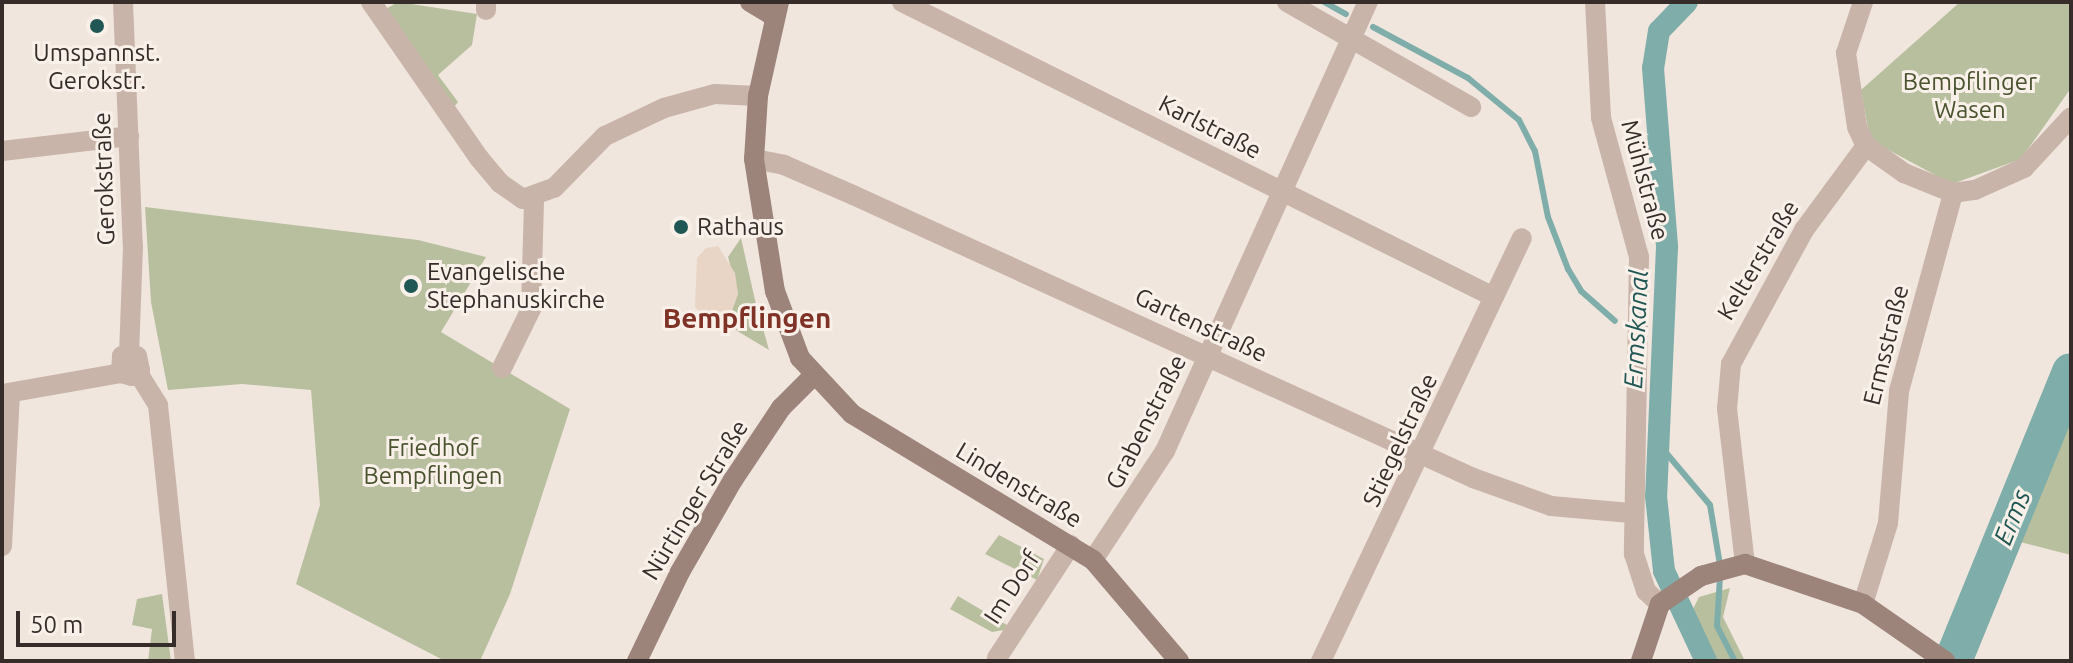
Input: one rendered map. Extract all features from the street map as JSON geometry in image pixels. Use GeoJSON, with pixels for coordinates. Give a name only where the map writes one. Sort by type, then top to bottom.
{"type":"FeatureCollection","features":[{"type":"Feature","properties":{"kind":"street","name":"Gerokstraße"},"geometry":{"type":"LineString","coordinates":[[123,2],[133,246],[129,354],[139,359],[130,373]]}},
{"type":"Feature","properties":{"kind":"street"},"geometry":{"type":"LineString","coordinates":[[371,2],[484,163],[513,194],[534,199],[554,188],[605,136],[632,122],[699,96],[758,96]]}},
{"type":"Feature","properties":{"kind":"street"},"geometry":{"type":"LineString","coordinates":[[750,2],[777,9]]}},
{"type":"Feature","properties":{"kind":"street","name":"Karlstraße"},"geometry":{"type":"LineString","coordinates":[[902,2],[1494,297]]}},
{"type":"Feature","properties":{"kind":"street"},"geometry":{"type":"LineString","coordinates":[[1287,2],[1471,107]]}},
{"type":"Feature","properties":{"kind":"street","name":"Mühlstraße"},"geometry":{"type":"LineString","coordinates":[[1595,2],[1601,118],[1639,257],[1631,513],[1638,573],[1660,604]]}},
{"type":"Feature","properties":{"kind":"street"},"geometry":{"type":"LineString","coordinates":[[1863,2],[1846,53],[1857,127],[1866,146],[1904,173],[1953,193],[2001,181],[2024,168],[2071,117]]}},
{"type":"Feature","properties":{"kind":"street","name":"Grabenstraße"},"geometry":{"type":"LineString","coordinates":[[1093,560],[1150,479],[1355,40],[1367,3]]}},
{"type":"Feature","properties":{"kind":"street","name":"Lindenstraße"},"geometry":{"type":"LineString","coordinates":[[777,9],[758,96],[754,159],[775,291],[790,341],[812,377],[872,427],[1093,560],[1179,661]]}},
{"type":"Feature","properties":{"kind":"street"},"geometry":{"type":"LineString","coordinates":[[2,151],[129,136]]}},
{"type":"Feature","properties":{"kind":"street","name":"Kelterstraße"},"geometry":{"type":"LineString","coordinates":[[1738,565],[1727,409],[1731,364],[1790,253],[1866,146]]}},
{"type":"Feature","properties":{"kind":"street","name":"Gartenstraße"},"geometry":{"type":"LineString","coordinates":[[754,159],[784,165],[853,195],[1421,456],[1551,506],[1631,513]]}},
{"type":"Feature","properties":{"kind":"street","name":"Ermsstraße"},"geometry":{"type":"LineString","coordinates":[[1863,604],[1888,523],[1899,391],[1953,193]]}},
{"type":"Feature","properties":{"kind":"street"},"geometry":{"type":"LineString","coordinates":[[502,368],[531,309],[534,199]]}},
{"type":"Feature","properties":{"kind":"street","name":"Stiegelstraße"},"geometry":{"type":"LineString","coordinates":[[1321,661],[1522,238]]}},
{"type":"Feature","properties":{"kind":"street"},"geometry":{"type":"LineString","coordinates":[[2,546],[6,394],[130,373],[158,405],[185,661]]}},
{"type":"Feature","properties":{"kind":"street","name":"Nürtinger Straße"},"geometry":{"type":"LineString","coordinates":[[637,661],[680,572],[727,491],[781,408],[812,377]]}},
{"type":"Feature","properties":{"kind":"street","name":"Im Dorf"},"geometry":{"type":"LineString","coordinates":[[997,658],[1071,545]]}},
{"type":"Feature","properties":{"kind":"street"},"geometry":{"type":"LineString","coordinates":[[1641,661],[1660,604],[1683,585],[1701,576],[1738,565],[1863,604],[1945,661]]}},
{"type":"Feature","properties":{"kind":"green space"},"geometry":{"type":"Polygon","coordinates":[[[398,2],[477,14],[472,45],[438,75],[458,102],[452,109],[384,10],[398,2]]]}},
{"type":"Feature","properties":{"kind":"green space","name":"Bempflinger Wasen"},"geometry":{"type":"Polygon","coordinates":[[[1960,2],[2071,2],[2071,88],[2021,159],[1952,184],[1870,140],[1861,90],[1960,2]]]}},
{"type":"Feature","properties":{"kind":"green space","name":"Friedhof Bempflingen"},"geometry":{"type":"Polygon","coordinates":[[[145,207],[418,240],[486,257],[441,332],[570,409],[510,594],[480,661],[445,661],[296,584],[320,505],[311,390],[242,384],[168,390],[151,302],[145,207]]]}},
{"type":"Feature","properties":{"kind":"green space"},"geometry":{"type":"Polygon","coordinates":[[[741,238],[769,350],[724,323],[738,294],[728,257],[741,238]]]}},
{"type":"Feature","properties":{"kind":"green space"},"geometry":{"type":"Polygon","coordinates":[[[2071,404],[2071,555],[2008,539],[2071,404]]]}},
{"type":"Feature","properties":{"kind":"green space"},"geometry":{"type":"Polygon","coordinates":[[[999,535],[1044,559],[1037,580],[985,554],[999,535]]]}},
{"type":"Feature","properties":{"kind":"green space"},"geometry":{"type":"Polygon","coordinates":[[[1730,588],[1723,617],[1745,661],[1713,661],[1689,617],[1699,597],[1730,588]]]}},
{"type":"Feature","properties":{"kind":"green space"},"geometry":{"type":"Polygon","coordinates":[[[162,594],[171,661],[148,661],[152,629],[132,625],[137,599],[162,594]]]}},
{"type":"Feature","properties":{"kind":"green space"},"geometry":{"type":"Polygon","coordinates":[[[958,596],[1007,625],[1004,630],[992,632],[950,609],[958,596]]]}},
{"type":"Feature","properties":{"kind":"shaded area"},"geometry":{"type":"Polygon","coordinates":[[[718,246],[735,273],[738,294],[730,317],[713,328],[695,307],[697,258],[706,248],[718,246]]]}},
{"type":"Feature","properties":{"kind":"waterway"},"geometry":{"type":"LineString","coordinates":[[1324,2],[1346,14]]}},
{"type":"Feature","properties":{"kind":"waterway","name":"Ermskanal"},"geometry":{"type":"LineString","coordinates":[[1687,2],[1659,31],[1653,68],[1667,247],[1656,496],[1664,571],[1706,661]]}},
{"type":"Feature","properties":{"kind":"waterway"},"geometry":{"type":"LineString","coordinates":[[1373,27],[1468,78],[1519,120],[1535,151],[1548,217],[1568,269],[1581,291],[1615,321]]}},
{"type":"Feature","properties":{"kind":"waterway","name":"Erms"},"geometry":{"type":"LineString","coordinates":[[1953,661],[2071,372]]}},
{"type":"Feature","properties":{"kind":"waterway"},"geometry":{"type":"LineString","coordinates":[[1657,442],[1710,505],[1720,565]]}},
{"type":"Feature","properties":{"kind":"waterway"},"geometry":{"type":"LineString","coordinates":[[1720,577],[1717,626],[1735,661]]}},
{"type":"Feature","properties":{"kind":"place","name":"Umspannst. Gerokstr."},"geometry":{"type":"Point","coordinates":[97,26]}},
{"type":"Feature","properties":{"kind":"place","name":"Rathaus"},"geometry":{"type":"Point","coordinates":[681,227]}},
{"type":"Feature","properties":{"kind":"place","name":"Evangelische Stephanuskirche"},"geometry":{"type":"Point","coordinates":[411,286]}},
{"type":"Feature","properties":{"kind":"district","name":"Bempflingen"},"geometry":{"type":"Point","coordinates":[747,318]}}]}
